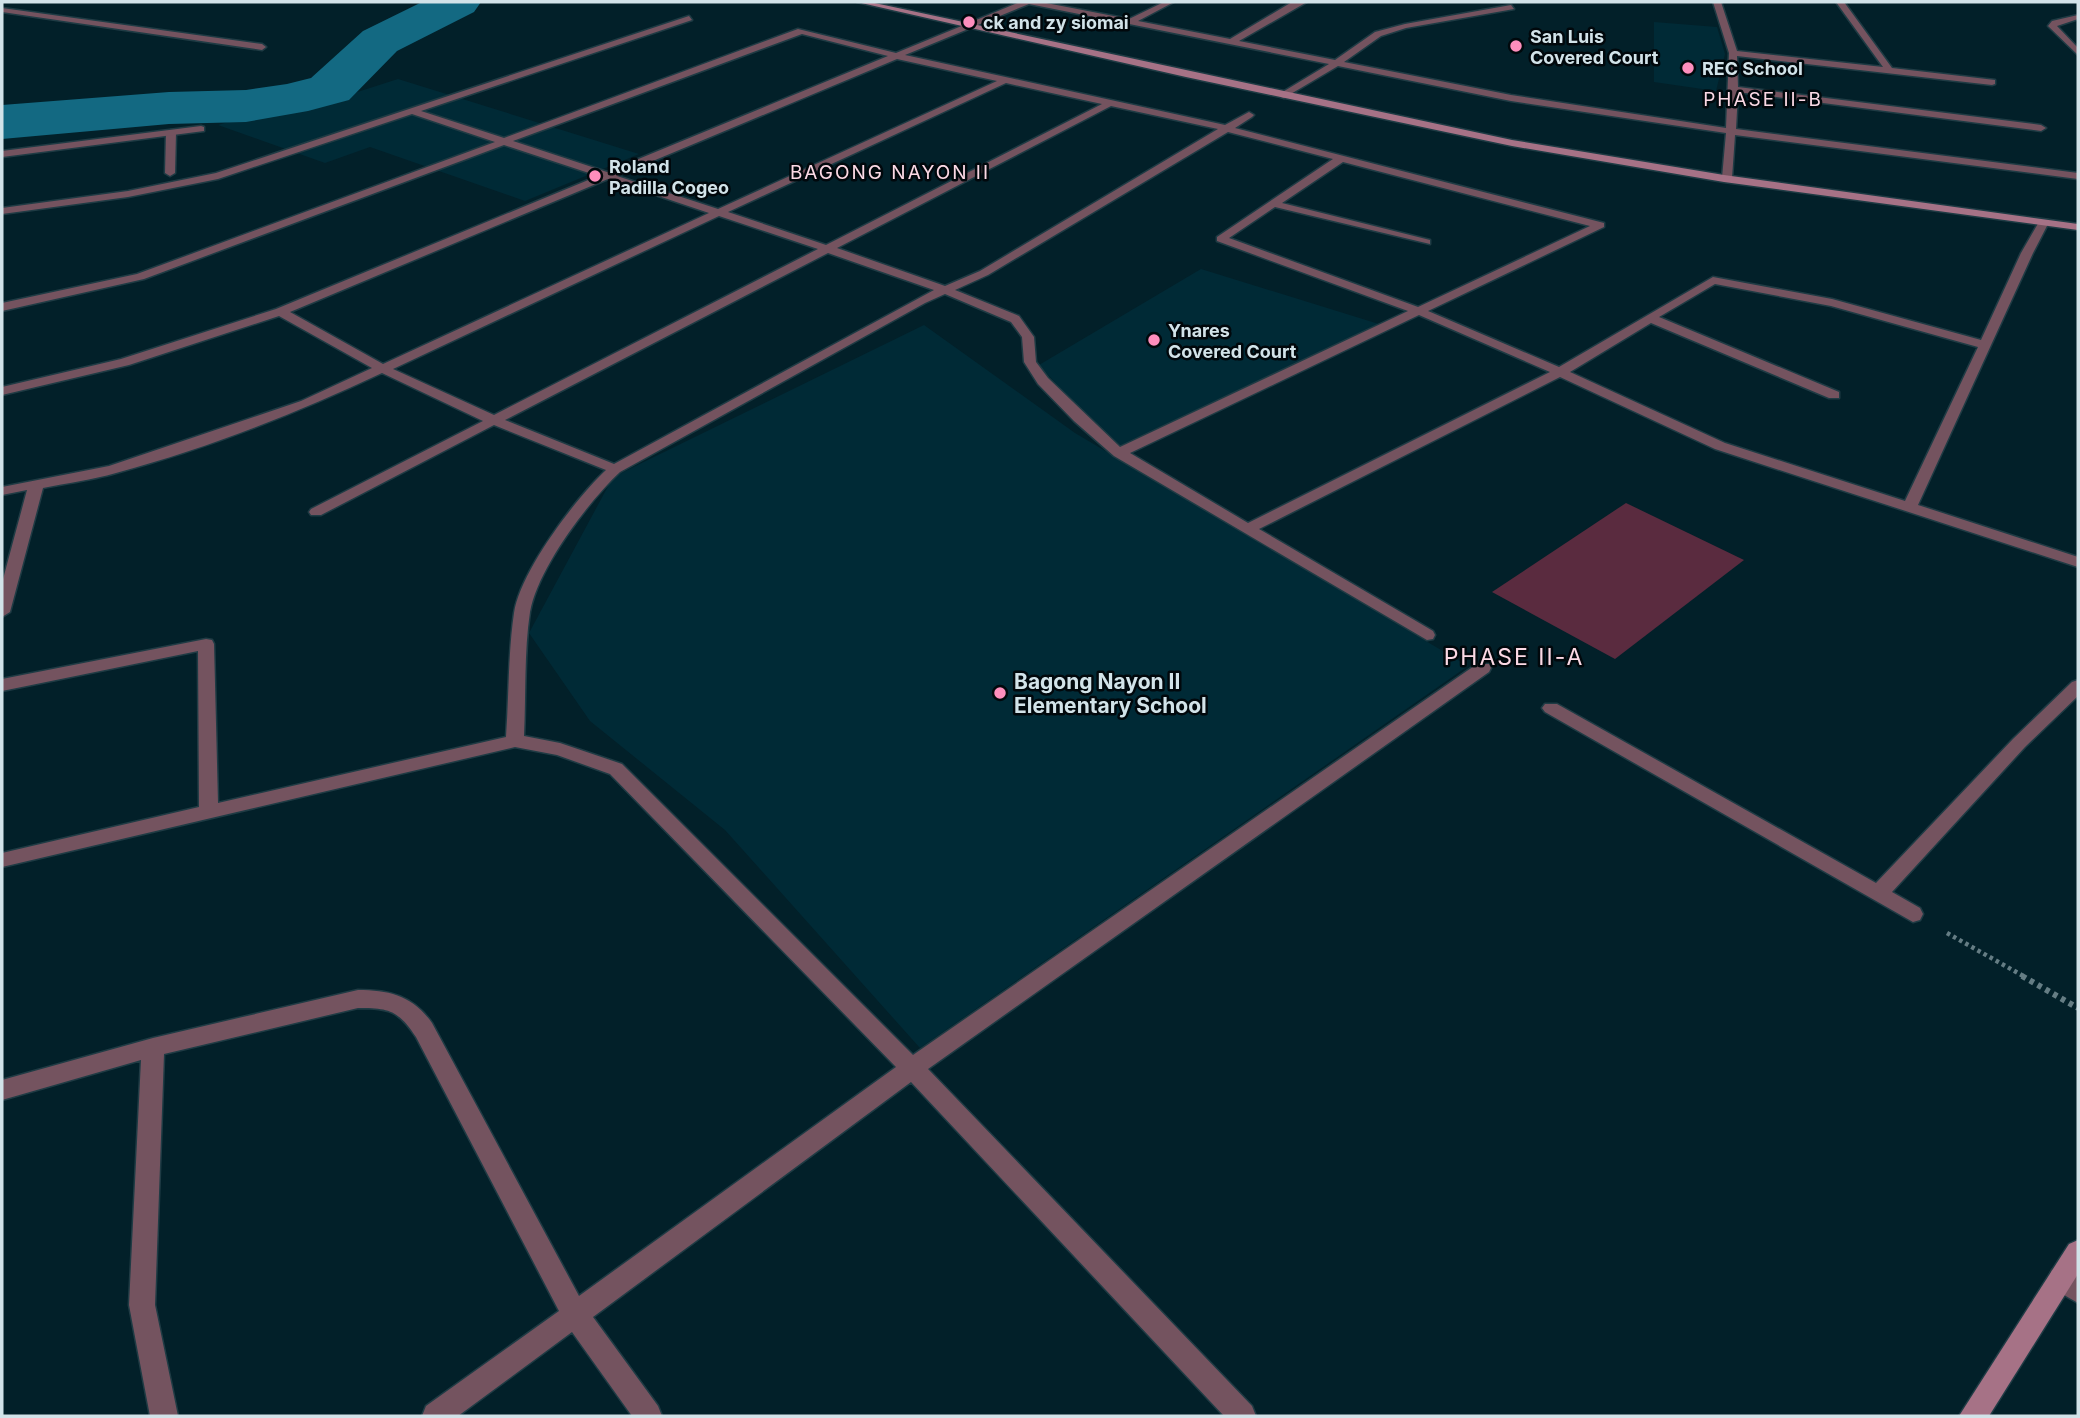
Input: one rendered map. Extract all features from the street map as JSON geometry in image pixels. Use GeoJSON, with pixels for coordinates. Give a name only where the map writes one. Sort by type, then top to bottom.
{"type":"FeatureCollection","features":[{"type":"Feature","properties":{"kind":"street"},"geometry":{"type":"LineString","coordinates":[[861,2],[1514,143],[1727,178],[2078,227]]}},
{"type":"Feature","properties":{"kind":"street"},"geometry":{"type":"LineString","coordinates":[[2,391],[125,362],[280,312],[1029,2],[1511,99],[1729,131],[2078,176]]}},
{"type":"Feature","properties":{"kind":"street"},"geometry":{"type":"LineString","coordinates":[[1130,22],[1170,2]]}},
{"type":"Feature","properties":{"kind":"street"},"geometry":{"type":"LineString","coordinates":[[1232,42],[1303,2]]}},
{"type":"Feature","properties":{"kind":"street"},"geometry":{"type":"LineString","coordinates":[[1284,95],[1337,64],[1378,34],[1405,26],[1511,8],[1499,2]]}},
{"type":"Feature","properties":{"kind":"street"},"geometry":{"type":"LineString","coordinates":[[1717,2],[1733,53],[1734,89],[1727,178]]}},
{"type":"Feature","properties":{"kind":"street"},"geometry":{"type":"LineString","coordinates":[[1840,2],[1890,71]]}},
{"type":"Feature","properties":{"kind":"street"},"geometry":{"type":"LineString","coordinates":[[2,10],[262,47]]}},
{"type":"Feature","properties":{"kind":"street"},"geometry":{"type":"LineString","coordinates":[[2078,17],[2052,26],[2078,52]]}},
{"type":"Feature","properties":{"kind":"street"},"geometry":{"type":"LineString","coordinates":[[2,211],[128,194],[218,176],[689,19]]}},
{"type":"Feature","properties":{"kind":"street"},"geometry":{"type":"LineString","coordinates":[[2,307],[140,277],[801,32],[1108,104],[1226,128],[1600,225],[1119,453]]}},
{"type":"Feature","properties":{"kind":"street"},"geometry":{"type":"LineString","coordinates":[[1733,53],[1992,82]]}},
{"type":"Feature","properties":{"kind":"street"},"geometry":{"type":"LineString","coordinates":[[2,491],[111,470],[306,404],[1005,80]]}},
{"type":"Feature","properties":{"kind":"street"},"geometry":{"type":"LineString","coordinates":[[1734,89],[2042,128]]}},
{"type":"Feature","properties":{"kind":"street"},"geometry":{"type":"LineString","coordinates":[[316,512],[1108,104]]}},
{"type":"Feature","properties":{"kind":"street"},"geometry":{"type":"LineString","coordinates":[[412,111],[943,289],[1015,319],[1028,337],[1030,362],[1043,381],[1079,418],[1119,453],[1427,635]]}},
{"type":"Feature","properties":{"kind":"street"},"geometry":{"type":"LineString","coordinates":[[514,741],[522,613],[528,591],[564,531],[596,487],[615,469],[943,289],[984,273],[1249,115]]}},
{"type":"Feature","properties":{"kind":"street"},"geometry":{"type":"LineString","coordinates":[[145,136],[154,122]]}},
{"type":"Feature","properties":{"kind":"street"},"geometry":{"type":"LineString","coordinates":[[2,154],[201,129]]}},
{"type":"Feature","properties":{"kind":"street"},"geometry":{"type":"LineString","coordinates":[[170,173],[171,133]]}},
{"type":"Feature","properties":{"kind":"street"},"geometry":{"type":"LineString","coordinates":[[1343,157],[1221,239],[1421,312],[1720,446],[2078,562]]}},
{"type":"Feature","properties":{"kind":"street"},"geometry":{"type":"LineString","coordinates":[[1274,204],[1426,242]]}},
{"type":"Feature","properties":{"kind":"street"},"geometry":{"type":"LineString","coordinates":[[1910,507],[2026,253],[2044,222]]}},
{"type":"Feature","properties":{"kind":"street"},"geometry":{"type":"LineString","coordinates":[[1247,529],[1560,372],[1713,280],[1832,303],[1985,345]]}},
{"type":"Feature","properties":{"kind":"street"},"geometry":{"type":"LineString","coordinates":[[280,312],[381,368],[493,419],[615,469]]}},
{"type":"Feature","properties":{"kind":"street"},"geometry":{"type":"LineString","coordinates":[[1650,318],[1834,396]]}},
{"type":"Feature","properties":{"kind":"street"},"geometry":{"type":"LineString","coordinates":[[2,612],[36,485]]}},
{"type":"Feature","properties":{"kind":"street"},"geometry":{"type":"LineString","coordinates":[[2,685],[206,644],[209,812]]}},
{"type":"Feature","properties":{"kind":"street"},"geometry":{"type":"LineString","coordinates":[[436,1416],[912,1068],[1483,668]]}},
{"type":"Feature","properties":{"kind":"street"},"geometry":{"type":"LineString","coordinates":[[1878,894],[2019,743],[2078,686]]}},
{"type":"Feature","properties":{"kind":"street"},"geometry":{"type":"LineString","coordinates":[[1551,708],[1913,914]]}},
{"type":"Feature","properties":{"kind":"street"},"geometry":{"type":"LineString","coordinates":[[2,860],[514,741],[560,749],[616,769],[912,1068],[1242,1416]]}},
{"type":"Feature","properties":{"kind":"street"},"geometry":{"type":"LineString","coordinates":[[2,1090],[153,1047],[358,999],[385,999],[405,1006],[424,1030],[575,1313],[648,1416]]}},
{"type":"Feature","properties":{"kind":"street"},"geometry":{"type":"LineString","coordinates":[[153,1047],[142,1304],[164,1416]]}},
{"type":"Feature","properties":{"kind":"street"},"geometry":{"type":"LineString","coordinates":[[1973,1416],[2069,1285],[2078,1252]]}},
{"type":"Feature","properties":{"kind":"path"},"geometry":{"type":"LineString","coordinates":[[1913,914],[2078,1008]]}},
{"type":"Feature","properties":{"kind":"shaded area","name":"REC School"},"geometry":{"type":"Polygon","coordinates":[[[1654,22],[1717,27],[1725,54],[1716,91],[1654,82],[1654,22]]]}},
{"type":"Feature","properties":{"kind":"shaded area"},"geometry":{"type":"Polygon","coordinates":[[[398,79],[639,154],[525,201],[370,147],[325,163],[218,125],[254,114],[320,104],[398,79]]]}},
{"type":"Feature","properties":{"kind":"shaded area"},"geometry":{"type":"Polygon","coordinates":[[[1201,269],[1382,325],[1123,449],[1087,418],[1039,365],[1201,269]]]}},
{"type":"Feature","properties":{"kind":"shaded area","name":"Bagong Nayon II Elementary School"},"geometry":{"type":"Polygon","coordinates":[[[924,325],[1075,433],[1468,666],[920,1048],[725,830],[590,721],[529,633],[613,477],[924,325]]]}},
{"type":"Feature","properties":{"kind":"shaded area"},"geometry":{"type":"Polygon","coordinates":[[[1626,503],[1744,560],[1615,659],[1492,592],[1626,503]]]}},
{"type":"Feature","properties":{"kind":"waterway"},"geometry":{"type":"LineString","coordinates":[[2,122],[169,108],[246,106],[289,100],[330,89],[380,41],[458,2]]}},
{"type":"Feature","properties":{"kind":"place","name":"ck and zy siomai"},"geometry":{"type":"Point","coordinates":[969,22]}},
{"type":"Feature","properties":{"kind":"place","name":"San Luis Covered Court"},"geometry":{"type":"Point","coordinates":[1516,46]}},
{"type":"Feature","properties":{"kind":"place","name":"REC School"},"geometry":{"type":"Point","coordinates":[1688,68]}},
{"type":"Feature","properties":{"kind":"place","name":"Roland Padilla Cogeo"},"geometry":{"type":"Point","coordinates":[595,176]}},
{"type":"Feature","properties":{"kind":"place","name":"Ynares Covered Court"},"geometry":{"type":"Point","coordinates":[1154,340]}},
{"type":"Feature","properties":{"kind":"place","name":"Bagong Nayon II Elementary School"},"geometry":{"type":"Point","coordinates":[1000,693]}},
{"type":"Feature","properties":{"kind":"district","name":"PHASE II-B"},"geometry":{"type":"Point","coordinates":[1763,99]}},
{"type":"Feature","properties":{"kind":"district","name":"BAGONG NAYON II"},"geometry":{"type":"Point","coordinates":[890,172]}},
{"type":"Feature","properties":{"kind":"district","name":"PHASE II-A"},"geometry":{"type":"Point","coordinates":[1514,657]}}]}
